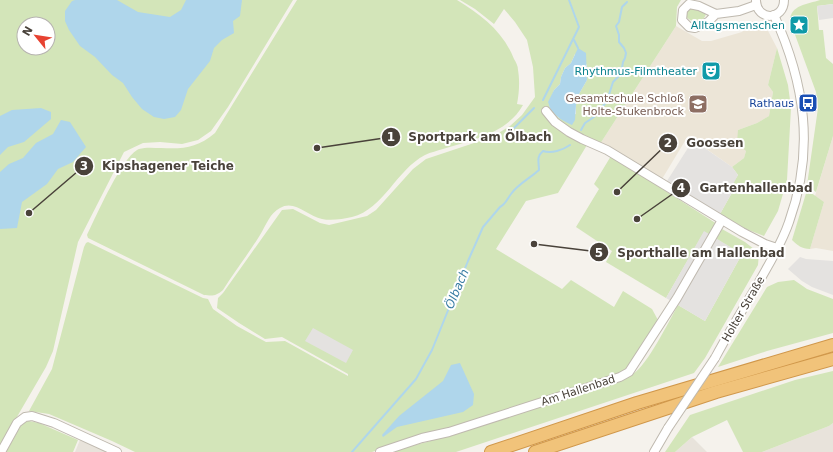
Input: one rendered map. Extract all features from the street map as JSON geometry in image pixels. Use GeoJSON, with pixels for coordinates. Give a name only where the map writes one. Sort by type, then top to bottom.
{"type":"FeatureCollection","features":[{"type":"Feature","properties":{"kind":"highway"},"geometry":{"type":"LineString","coordinates":[[491,452],[637,403],[833,345]]}},
{"type":"Feature","properties":{"kind":"highway"},"geometry":{"type":"LineString","coordinates":[[535,452],[716,392],[833,359]]}},
{"type":"Feature","properties":{"kind":"street"},"geometry":{"type":"LineString","coordinates":[[716,14],[738,11],[756,3],[759,10],[763,14],[768,16],[774,15],[782,10],[784,0]]}},
{"type":"Feature","properties":{"kind":"street","name":"Holter Straße"},"geometry":{"type":"LineString","coordinates":[[654,452],[714,358],[777,248],[789,222],[798,193],[802,173],[804,140],[802,103],[797,78],[789,51],[774,15]]}},
{"type":"Feature","properties":{"kind":"street"},"geometry":{"type":"LineString","coordinates":[[546,111],[555,122],[569,132],[593,145],[607,150],[722,220],[765,244],[777,248]]}},
{"type":"Feature","properties":{"kind":"street","name":"Am Hallenbad"},"geometry":{"type":"LineString","coordinates":[[380,452],[422,438],[449,432],[620,377],[629,372],[678,298],[722,220]]}},
{"type":"Feature","properties":{"kind":"street"},"geometry":{"type":"LineString","coordinates":[[1,452],[19,420],[32,416],[54,423],[117,452]]}},
{"type":"Feature","properties":{"kind":"shaded area"},"geometry":{"type":"Polygon","coordinates":[[[833,4],[833,18],[819,20],[817,6],[833,4]]]}},
{"type":"Feature","properties":{"kind":"shaded area","name":"Gesamtschule Schloß Holte-Stukenbrock"},"geometry":{"type":"Polygon","coordinates":[[[752,21],[759,22],[766,27],[777,48],[768,85],[773,92],[769,116],[757,123],[738,130],[746,151],[744,158],[732,167],[688,136],[662,179],[600,144],[676,26],[702,41],[711,41],[742,32],[752,21]]]}},
{"type":"Feature","properties":{"kind":"shaded area"},"geometry":{"type":"Polygon","coordinates":[[[833,136],[833,251],[816,248],[810,249],[824,202],[815,196],[833,136]]]}},
{"type":"Feature","properties":{"kind":"shaded area"},"geometry":{"type":"Polygon","coordinates":[[[693,140],[732,167],[738,175],[732,186],[734,189],[720,214],[667,181],[693,140]]]}},
{"type":"Feature","properties":{"kind":"shaded area"},"geometry":{"type":"Polygon","coordinates":[[[704,231],[742,254],[705,321],[666,298],[704,231]]]}},
{"type":"Feature","properties":{"kind":"shaded area"},"geometry":{"type":"Polygon","coordinates":[[[800,257],[806,259],[833,261],[833,295],[812,287],[788,269],[800,257]]]}},
{"type":"Feature","properties":{"kind":"shaded area"},"geometry":{"type":"Polygon","coordinates":[[[313,328],[353,350],[346,363],[305,341],[313,328]]]}},
{"type":"Feature","properties":{"kind":"shaded area"},"geometry":{"type":"Polygon","coordinates":[[[833,423],[833,452],[762,452],[829,426],[833,423]]]}},
{"type":"Feature","properties":{"kind":"shaded area"},"geometry":{"type":"Polygon","coordinates":[[[692,437],[707,452],[675,452],[692,437]]]}},
{"type":"Feature","properties":{"kind":"shaded area"},"geometry":{"type":"Polygon","coordinates":[[[80,440],[108,452],[75,452],[80,440]]]}},
{"type":"Feature","properties":{"kind":"green space"},"geometry":{"type":"Polygon","coordinates":[[[0,0],[293,0],[228,107],[211,131],[198,140],[182,144],[160,142],[143,143],[124,152],[78,242],[53,351],[46,367],[0,446],[0,0]]]}},
{"type":"Feature","properties":{"kind":"green space"},"geometry":{"type":"Polygon","coordinates":[[[297,0],[457,0],[483,18],[504,40],[517,66],[519,74],[517,104],[523,105],[508,123],[498,129],[476,139],[425,155],[406,170],[382,198],[363,213],[348,218],[329,220],[322,219],[296,207],[285,206],[280,208],[271,216],[256,242],[223,290],[214,295],[204,295],[88,238],[87,235],[110,188],[132,154],[139,149],[144,148],[183,148],[196,145],[215,133],[297,0]]]}},
{"type":"Feature","properties":{"kind":"green space"},"geometry":{"type":"Polygon","coordinates":[[[460,0],[681,0],[677,7],[676,26],[600,144],[545,115],[587,145],[558,193],[526,201],[496,249],[562,289],[571,280],[614,307],[623,291],[652,309],[659,322],[627,371],[451,429],[422,435],[372,452],[135,452],[49,414],[29,411],[52,369],[84,247],[88,242],[203,298],[208,299],[213,309],[237,326],[266,342],[285,341],[348,376],[348,374],[282,337],[265,339],[217,308],[218,298],[282,210],[293,209],[320,223],[329,225],[367,216],[376,210],[413,169],[426,159],[492,137],[510,126],[522,115],[535,97],[533,67],[527,40],[504,9],[494,24],[475,9],[460,0]],[[575,54],[571,63],[565,68],[560,84],[554,90],[549,104],[550,108],[559,118],[576,114],[576,104],[579,94],[587,80],[587,65],[575,54]]]}},
{"type":"Feature","properties":{"kind":"green space"},"geometry":{"type":"Polygon","coordinates":[[[820,0],[833,0],[833,4],[817,6],[819,30],[823,30],[826,58],[833,64],[833,136],[816,192],[807,185],[818,108],[816,92],[790,21],[796,8],[820,0]]]}},
{"type":"Feature","properties":{"kind":"green space"},"geometry":{"type":"Polygon","coordinates":[[[693,8],[700,9],[706,13],[704,18],[700,21],[695,21],[687,18],[687,11],[693,8]]]}},
{"type":"Feature","properties":{"kind":"green space"},"geometry":{"type":"Polygon","coordinates":[[[777,48],[788,85],[791,108],[787,180],[778,211],[764,236],[746,229],[720,214],[734,189],[731,186],[738,175],[732,167],[744,158],[746,151],[737,143],[738,130],[757,123],[769,116],[773,92],[768,85],[777,48]]]}},
{"type":"Feature","properties":{"kind":"green space"},"geometry":{"type":"Polygon","coordinates":[[[611,156],[717,224],[710,235],[704,232],[666,298],[606,262],[612,251],[576,227],[599,189],[594,184],[611,156]]]}},
{"type":"Feature","properties":{"kind":"green space"},"geometry":{"type":"Polygon","coordinates":[[[807,190],[824,202],[810,249],[796,244],[792,240],[807,190]]]}},
{"type":"Feature","properties":{"kind":"green space"},"geometry":{"type":"Polygon","coordinates":[[[722,229],[745,242],[759,253],[758,265],[705,358],[694,373],[456,452],[386,452],[427,442],[621,380],[632,375],[639,369],[651,353],[678,305],[705,321],[742,254],[716,239],[722,229]]]}},
{"type":"Feature","properties":{"kind":"green space"},"geometry":{"type":"Polygon","coordinates":[[[794,280],[807,289],[833,299],[833,333],[767,351],[718,367],[767,287],[778,282],[794,280]]]}},
{"type":"Feature","properties":{"kind":"green space"},"geometry":{"type":"Polygon","coordinates":[[[833,371],[833,423],[829,426],[762,452],[743,452],[727,420],[692,437],[675,452],[665,452],[690,415],[795,380],[833,371]]]}},
{"type":"Feature","properties":{"kind":"green space"},"geometry":{"type":"Polygon","coordinates":[[[29,421],[39,423],[78,440],[73,452],[6,452],[23,422],[29,421]]]}},
{"type":"Feature","properties":{"kind":"water"},"geometry":{"type":"Polygon","coordinates":[[[117,0],[138,12],[170,17],[181,10],[186,0],[242,0],[240,16],[233,21],[234,33],[222,40],[214,48],[210,61],[188,89],[181,110],[175,117],[164,119],[154,117],[142,109],[123,83],[112,75],[95,57],[80,46],[69,30],[65,21],[65,11],[72,1],[117,0]]]}},
{"type":"Feature","properties":{"kind":"water"},"geometry":{"type":"Polygon","coordinates":[[[578,48],[586,53],[587,80],[579,94],[576,105],[575,120],[572,125],[554,114],[548,102],[554,90],[560,84],[565,68],[571,63],[578,48]]]}},
{"type":"Feature","properties":{"kind":"water"},"geometry":{"type":"Polygon","coordinates":[[[41,108],[51,112],[51,119],[24,142],[8,147],[0,155],[0,116],[12,110],[41,108]]]}},
{"type":"Feature","properties":{"kind":"water"},"geometry":{"type":"Polygon","coordinates":[[[61,120],[70,122],[86,147],[73,162],[58,169],[47,184],[22,202],[17,228],[0,229],[0,172],[9,164],[23,158],[36,143],[53,134],[61,120]]]}},
{"type":"Feature","properties":{"kind":"water"},"geometry":{"type":"Polygon","coordinates":[[[460,363],[474,394],[473,405],[463,412],[397,427],[383,437],[382,435],[399,416],[443,381],[451,365],[460,363]]]}},
{"type":"Feature","properties":{"kind":"waterway","name":"Ölbach"},"geometry":{"type":"LineString","coordinates":[[543,100],[579,27],[569,0]]}},
{"type":"Feature","properties":{"kind":"waterway","name":"Ölbach"},"geometry":{"type":"LineString","coordinates":[[581,130],[585,123],[594,117],[607,101],[613,82],[621,74],[626,53],[619,42],[619,35],[616,26],[619,22],[622,7],[627,2]]}},
{"type":"Feature","properties":{"kind":"waterway"},"geometry":{"type":"LineString","coordinates":[[574,40],[578,48]]}},
{"type":"Feature","properties":{"kind":"waterway","name":"Ölbach"},"geometry":{"type":"LineString","coordinates":[[514,128],[534,108]]}},
{"type":"Feature","properties":{"kind":"waterway","name":"Ölbach"},"geometry":{"type":"LineString","coordinates":[[352,452],[416,379],[432,350],[483,227],[505,203],[514,190],[539,170],[538,162],[543,151],[557,151],[570,145]]}},
{"type":"Feature","properties":{"kind":"place","name":"Alltagsmenschen"},"geometry":{"type":"Point","coordinates":[799,25]}},
{"type":"Feature","properties":{"kind":"place","name":"Rhythmus-Filmtheater"},"geometry":{"type":"Point","coordinates":[711,71]}},
{"type":"Feature","properties":{"kind":"place","name":"Rathaus"},"geometry":{"type":"Point","coordinates":[808,103]}},
{"type":"Feature","properties":{"kind":"place","name":"Gesamtschule Schloß Holte-Stukenbrock"},"geometry":{"type":"Point","coordinates":[698,104]}},
{"type":"Feature","properties":{"kind":"place","name":"Sportpark am Ölbach"},"geometry":{"type":"Point","coordinates":[317,148]}},
{"type":"Feature","properties":{"kind":"place","name":"Goossen"},"geometry":{"type":"Point","coordinates":[617,192]}},
{"type":"Feature","properties":{"kind":"place","name":"Kipshagener Teiche"},"geometry":{"type":"Point","coordinates":[29,213]}},
{"type":"Feature","properties":{"kind":"place","name":"Gartenhallenbad"},"geometry":{"type":"Point","coordinates":[637,219]}},
{"type":"Feature","properties":{"kind":"place","name":"Sporthalle am Hallenbad"},"geometry":{"type":"Point","coordinates":[534,244]}}]}
